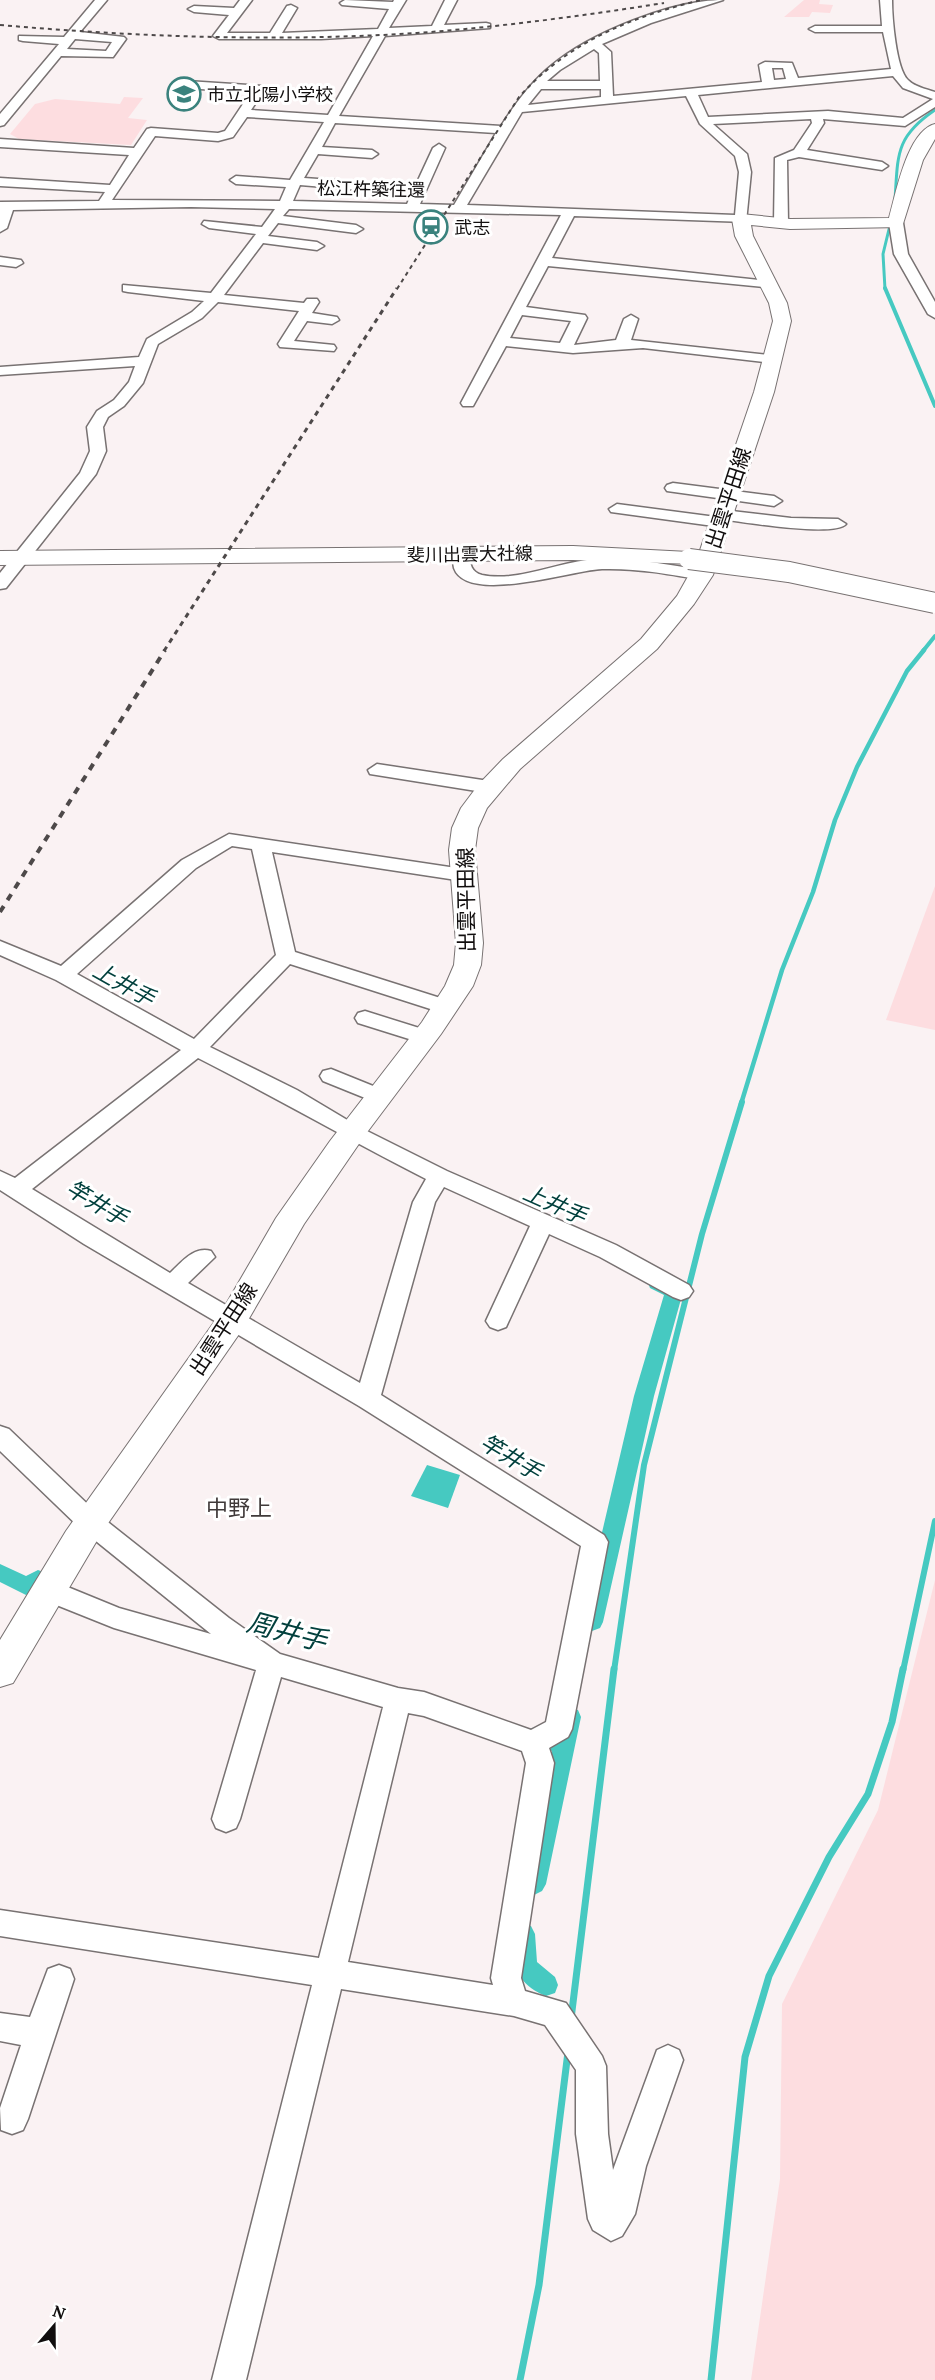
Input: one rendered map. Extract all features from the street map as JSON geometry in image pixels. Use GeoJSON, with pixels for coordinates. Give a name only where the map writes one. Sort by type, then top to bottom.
{"type":"FeatureCollection","features":[{"type":"Feature","properties":{"kind":"main road"},"geometry":{"type":"LineString","coordinates":[[741,219],[781,223],[890,222],[916,158],[935,129]]}},
{"type":"Feature","properties":{"kind":"main road","name":"出雲平田線"},"geometry":{"type":"LineString","coordinates":[[0,1672],[90,1522],[232,1319],[288,1226],[351,1132],[425,1037],[462,981],[469,955],[471,929],[463,875],[465,835],[471,813],[489,787],[648,645],[689,599],[696,567],[722,518],[730,495],[773,359],[782,321],[778,303],[744,236],[741,219]]}},
{"type":"Feature","properties":{"kind":"main road","name":"斐川出雲大社線"},"geometry":{"type":"LineString","coordinates":[[10,558],[573,553],[696,567],[789,572],[935,603]]}},
{"type":"Feature","properties":{"kind":"street"},"geometry":{"type":"LineString","coordinates":[[0,122],[101,0]]}},
{"type":"Feature","properties":{"kind":"street"},"geometry":{"type":"LineString","coordinates":[[246,0],[219,36],[382,33],[486,26]]}},
{"type":"Feature","properties":{"kind":"street"},"geometry":{"type":"LineString","coordinates":[[436,30],[451,0]]}},
{"type":"Feature","properties":{"kind":"street"},"geometry":{"type":"LineString","coordinates":[[458,210],[519,109],[539,84],[595,44],[644,22],[717,0]]}},
{"type":"Feature","properties":{"kind":"street"},"geometry":{"type":"LineString","coordinates":[[886,0],[888,29],[900,82],[935,96]]}},
{"type":"Feature","properties":{"kind":"street"},"geometry":{"type":"LineString","coordinates":[[0,584],[10,558],[55,518],[88,474],[98,451],[95,427],[102,414],[119,403],[136,383],[152,342],[197,315],[216,296],[285,205],[295,182],[398,3],[346,3]]}},
{"type":"Feature","properties":{"kind":"street"},"geometry":{"type":"LineString","coordinates":[[274,36],[291,8]]}},
{"type":"Feature","properties":{"kind":"street"},"geometry":{"type":"LineString","coordinates":[[194,9],[237,12]]}},
{"type":"Feature","properties":{"kind":"street"},"geometry":{"type":"LineString","coordinates":[[815,29],[888,29]]}},
{"type":"Feature","properties":{"kind":"street"},"geometry":{"type":"LineString","coordinates":[[22,38],[120,39],[109,55],[59,52]]}},
{"type":"Feature","properties":{"kind":"street"},"geometry":{"type":"LineString","coordinates":[[595,44],[605,52],[606,89]]}},
{"type":"Feature","properties":{"kind":"street"},"geometry":{"type":"LineString","coordinates":[[769,85],[765,65],[788,65],[793,82]]}},
{"type":"Feature","properties":{"kind":"street"},"geometry":{"type":"LineString","coordinates":[[539,84],[606,89],[632,97],[691,92],[755,92],[769,85],[897,72]]}},
{"type":"Feature","properties":{"kind":"street"},"geometry":{"type":"LineString","coordinates":[[784,92],[820,92],[812,81]]}},
{"type":"Feature","properties":{"kind":"street"},"geometry":{"type":"LineString","coordinates":[[539,84],[606,89]]}},
{"type":"Feature","properties":{"kind":"street"},"geometry":{"type":"LineString","coordinates":[[630,84],[632,97]]}},
{"type":"Feature","properties":{"kind":"street"},"geometry":{"type":"LineString","coordinates":[[104,203],[151,132],[218,137],[229,134],[259,89],[188,85]]}},
{"type":"Feature","properties":{"kind":"street"},"geometry":{"type":"LineString","coordinates":[[519,109],[606,89]]}},
{"type":"Feature","properties":{"kind":"street"},"geometry":{"type":"LineString","coordinates":[[691,92],[693,104],[704,121],[741,154],[746,172],[741,219]]}},
{"type":"Feature","properties":{"kind":"street"},"geometry":{"type":"LineString","coordinates":[[0,96],[20,98]]}},
{"type":"Feature","properties":{"kind":"street"},"geometry":{"type":"LineString","coordinates":[[704,121],[824,112],[905,122],[935,102]]}},
{"type":"Feature","properties":{"kind":"street"},"geometry":{"type":"LineString","coordinates":[[243,112],[506,130]]}},
{"type":"Feature","properties":{"kind":"street"},"geometry":{"type":"LineString","coordinates":[[799,153],[824,112]]}},
{"type":"Feature","properties":{"kind":"street"},"geometry":{"type":"LineString","coordinates":[[0,143],[138,152]]}},
{"type":"Feature","properties":{"kind":"street"},"geometry":{"type":"LineString","coordinates":[[412,208],[439,148]]}},
{"type":"Feature","properties":{"kind":"street"},"geometry":{"type":"LineString","coordinates":[[781,223],[781,158],[799,153],[882,166]]}},
{"type":"Feature","properties":{"kind":"street"},"geometry":{"type":"LineString","coordinates":[[311,154],[372,154]]}},
{"type":"Feature","properties":{"kind":"street"},"geometry":{"type":"LineString","coordinates":[[311,154],[358,163]]}},
{"type":"Feature","properties":{"kind":"street"},"geometry":{"type":"LineString","coordinates":[[236,180],[360,186]]}},
{"type":"Feature","properties":{"kind":"street"},"geometry":{"type":"LineString","coordinates":[[0,182],[114,189]]}},
{"type":"Feature","properties":{"kind":"street","name":"松江杵築往還"},"geometry":{"type":"LineString","coordinates":[[4,206],[104,203],[285,205],[691,215],[741,219]]}},
{"type":"Feature","properties":{"kind":"street"},"geometry":{"type":"LineString","coordinates":[[0,228],[4,206]]}},
{"type":"Feature","properties":{"kind":"street"},"geometry":{"type":"LineString","coordinates":[[468,403],[568,213]]}},
{"type":"Feature","properties":{"kind":"street"},"geometry":{"type":"LineString","coordinates":[[275,219],[356,229]]}},
{"type":"Feature","properties":{"kind":"street"},"geometry":{"type":"LineString","coordinates":[[890,222],[901,254],[935,314]]}},
{"type":"Feature","properties":{"kind":"street"},"geometry":{"type":"LineString","coordinates":[[209,224],[317,246]]}},
{"type":"Feature","properties":{"kind":"street"},"geometry":{"type":"LineString","coordinates":[[0,261],[16,263]]}},
{"type":"Feature","properties":{"kind":"street"},"geometry":{"type":"LineString","coordinates":[[542,261],[769,285]]}},
{"type":"Feature","properties":{"kind":"street"},"geometry":{"type":"LineString","coordinates":[[128,288],[276,303],[307,308],[332,320]]}},
{"type":"Feature","properties":{"kind":"street"},"geometry":{"type":"LineString","coordinates":[[267,319],[276,303]]}},
{"type":"Feature","properties":{"kind":"street"},"geometry":{"type":"LineString","coordinates":[[307,308],[285,344],[329,348]]}},
{"type":"Feature","properties":{"kind":"street"},"geometry":{"type":"LineString","coordinates":[[518,310],[580,318],[565,348]]}},
{"type":"Feature","properties":{"kind":"street"},"geometry":{"type":"LineString","coordinates":[[622,344],[631,319]]}},
{"type":"Feature","properties":{"kind":"street"},"geometry":{"type":"LineString","coordinates":[[501,341],[565,348],[622,344],[773,359]]}},
{"type":"Feature","properties":{"kind":"street"},"geometry":{"type":"LineString","coordinates":[[0,371],[143,361]]}},
{"type":"Feature","properties":{"kind":"street"},"geometry":{"type":"LineString","coordinates":[[672,488],[774,501]]}},
{"type":"Feature","properties":{"kind":"street"},"geometry":{"type":"LineString","coordinates":[[617,510],[791,523],[838,524]]}},
{"type":"Feature","properties":{"kind":"street"},"geometry":{"type":"LineString","coordinates":[[377,770],[489,787]]}},
{"type":"Feature","properties":{"kind":"street"},"geometry":{"type":"LineString","coordinates":[[63,975],[189,864],[229,840],[463,875]]}},
{"type":"Feature","properties":{"kind":"street"},"geometry":{"type":"LineString","coordinates":[[261,845],[286,956]]}},
{"type":"Feature","properties":{"kind":"street"},"geometry":{"type":"LineString","coordinates":[[0,947],[63,975],[196,1049],[289,1095],[351,1132],[439,1176],[608,1251],[681,1292]]}},
{"type":"Feature","properties":{"kind":"street"},"geometry":{"type":"LineString","coordinates":[[286,956],[446,1007]]}},
{"type":"Feature","properties":{"kind":"street"},"geometry":{"type":"LineString","coordinates":[[48,1590],[114,1617],[398,1700],[424,1704],[533,1743],[558,1729],[595,1542],[368,1400],[92,1238],[8,1184],[196,1049],[286,956]]}},
{"type":"Feature","properties":{"kind":"street"},"geometry":{"type":"LineString","coordinates":[[365,1018],[425,1037]]}},
{"type":"Feature","properties":{"kind":"street"},"geometry":{"type":"LineString","coordinates":[[332,1076],[380,1097]]}},
{"type":"Feature","properties":{"kind":"street"},"geometry":{"type":"LineString","coordinates":[[368,1400],[424,1202],[439,1176]]}},
{"type":"Feature","properties":{"kind":"street"},"geometry":{"type":"LineString","coordinates":[[498,1322],[543,1223]]}},
{"type":"Feature","properties":{"kind":"street"},"geometry":{"type":"LineString","coordinates":[[172,1284],[203,1257]]}},
{"type":"Feature","properties":{"kind":"street"},"geometry":{"type":"LineString","coordinates":[[0,1436],[90,1522],[220,1626],[272,1663]]}},
{"type":"Feature","properties":{"kind":"street"},"geometry":{"type":"LineString","coordinates":[[226,1819],[272,1663]]}},
{"type":"Feature","properties":{"kind":"street"},"geometry":{"type":"LineString","coordinates":[[232,2380],[328,1975],[398,1700]]}},
{"type":"Feature","properties":{"kind":"street"},"geometry":{"type":"LineString","coordinates":[[514,2002],[506,1978],[528,1852],[540,1763],[533,1743]]}},
{"type":"Feature","properties":{"kind":"street"},"geometry":{"type":"LineString","coordinates":[[0,1923],[514,2002],[555,2013],[591,2066],[592,2134],[604,2219],[611,2225],[619,2214],[630,2166],[668,2060]]}},
{"type":"Feature","properties":{"kind":"street"},"geometry":{"type":"LineString","coordinates":[[12,2118],[59,1979]]}},
{"type":"Feature","properties":{"kind":"street"},"geometry":{"type":"LineString","coordinates":[[0,2027],[40,2033]]}},
{"type":"Feature","properties":{"kind":"shaded area"},"geometry":{"type":"Polygon","coordinates":[[[804,0],[820,0],[819,4],[833,5],[830,13],[812,12],[809,17],[784,17],[804,0]]]}},
{"type":"Feature","properties":{"kind":"shaded area"},"geometry":{"type":"Polygon","coordinates":[[[124,97],[143,98],[128,118],[147,120],[131,145],[19,139],[10,134],[35,104],[55,99],[120,104],[124,97]]]}},
{"type":"Feature","properties":{"kind":"shaded area"},"geometry":{"type":"Polygon","coordinates":[[[935,886],[935,1030],[886,1020],[935,886]]]}},
{"type":"Feature","properties":{"kind":"shaded area"},"geometry":{"type":"Polygon","coordinates":[[[935,1580],[935,2380],[751,2380],[780,2179],[782,2004],[878,1810],[935,1580]]]}},
{"type":"Feature","properties":{"kind":"water"},"geometry":{"type":"Polygon","coordinates":[[[427,1465],[460,1475],[448,1508],[411,1496],[427,1465]]]}},
{"type":"Feature","properties":{"kind":"waterway"},"geometry":{"type":"LineString","coordinates":[[895,200],[901,148],[912,129],[935,110]]}},
{"type":"Feature","properties":{"kind":"waterway"},"geometry":{"type":"LineString","coordinates":[[885,289],[883,254],[891,221]]}},
{"type":"Feature","properties":{"kind":"waterway"},"geometry":{"type":"LineString","coordinates":[[885,288],[935,406]]}},
{"type":"Feature","properties":{"kind":"waterway"},"geometry":{"type":"LineString","coordinates":[[923,651],[935,636]]}},
{"type":"Feature","properties":{"kind":"waterway"},"geometry":{"type":"LineString","coordinates":[[741,1104],[782,970],[813,892],[835,820],[857,767],[907,671],[924,650]]}},
{"type":"Feature","properties":{"kind":"waterway"},"geometry":{"type":"LineString","coordinates":[[614,1671],[644,1465],[702,1234],[742,1102]]}},
{"type":"Feature","properties":{"kind":"waterway","name":"上井手"},"geometry":{"type":"LineString","coordinates":[[592,1622],[644,1396],[674,1292],[657,1283]]}},
{"type":"Feature","properties":{"kind":"waterway"},"geometry":{"type":"LineString","coordinates":[[903,1671],[935,1521]]}},
{"type":"Feature","properties":{"kind":"waterway","name":"周井手"},"geometry":{"type":"LineString","coordinates":[[0,1572],[26,1586],[38,1579],[57,1586]]}},
{"type":"Feature","properties":{"kind":"waterway"},"geometry":{"type":"LineString","coordinates":[[571,2019],[614,1669]]}},
{"type":"Feature","properties":{"kind":"waterway"},"geometry":{"type":"LineString","coordinates":[[711,2380],[745,2057],[769,1976],[829,1857],[868,1794],[892,1722],[903,1669]]}},
{"type":"Feature","properties":{"kind":"waterway","name":"上井手"},"geometry":{"type":"LineString","coordinates":[[564,1745],[570,1717]]}},
{"type":"Feature","properties":{"kind":"waterway","name":"周井手"},"geometry":{"type":"LineString","coordinates":[[562,1736],[561,1744],[564,1745]]}},
{"type":"Feature","properties":{"kind":"waterway","name":"周井手"},"geometry":{"type":"LineString","coordinates":[[535,1737],[564,1745]]}},
{"type":"Feature","properties":{"kind":"waterway","name":"竿井手"},"geometry":{"type":"LineString","coordinates":[[534,1884],[564,1745]]}},
{"type":"Feature","properties":{"kind":"waterway","name":"竿井手"},"geometry":{"type":"LineString","coordinates":[[523,1934],[525,1967],[546,1985]]}},
{"type":"Feature","properties":{"kind":"waterway"},"geometry":{"type":"LineString","coordinates":[[520,2380],[539,2285],[568,2052]]}},
{"type":"Feature","properties":{"kind":"railway"},"geometry":{"type":"LineString","coordinates":[[397,289],[519,97],[538,78],[558,61],[602,34],[650,15],[701,0]]}},
{"type":"Feature","properties":{"kind":"railway"},"geometry":{"type":"LineString","coordinates":[[0,25],[104,33],[208,37],[365,36],[510,24],[664,3]]}},
{"type":"Feature","properties":{"kind":"railway"},"geometry":{"type":"LineString","coordinates":[[164,651],[397,288]]}},
{"type":"Feature","properties":{"kind":"railway"},"geometry":{"type":"LineString","coordinates":[[0,912],[165,650]]}},
{"type":"Feature","properties":{"kind":"place","name":"市立北陽小学校"},"geometry":{"type":"Point","coordinates":[184,94]}},
{"type":"Feature","properties":{"kind":"place","name":"武志"},"geometry":{"type":"Point","coordinates":[431,227]}},
{"type":"Feature","properties":{"kind":"district","name":"中野上"},"geometry":{"type":"Point","coordinates":[239,1508]}}]}
